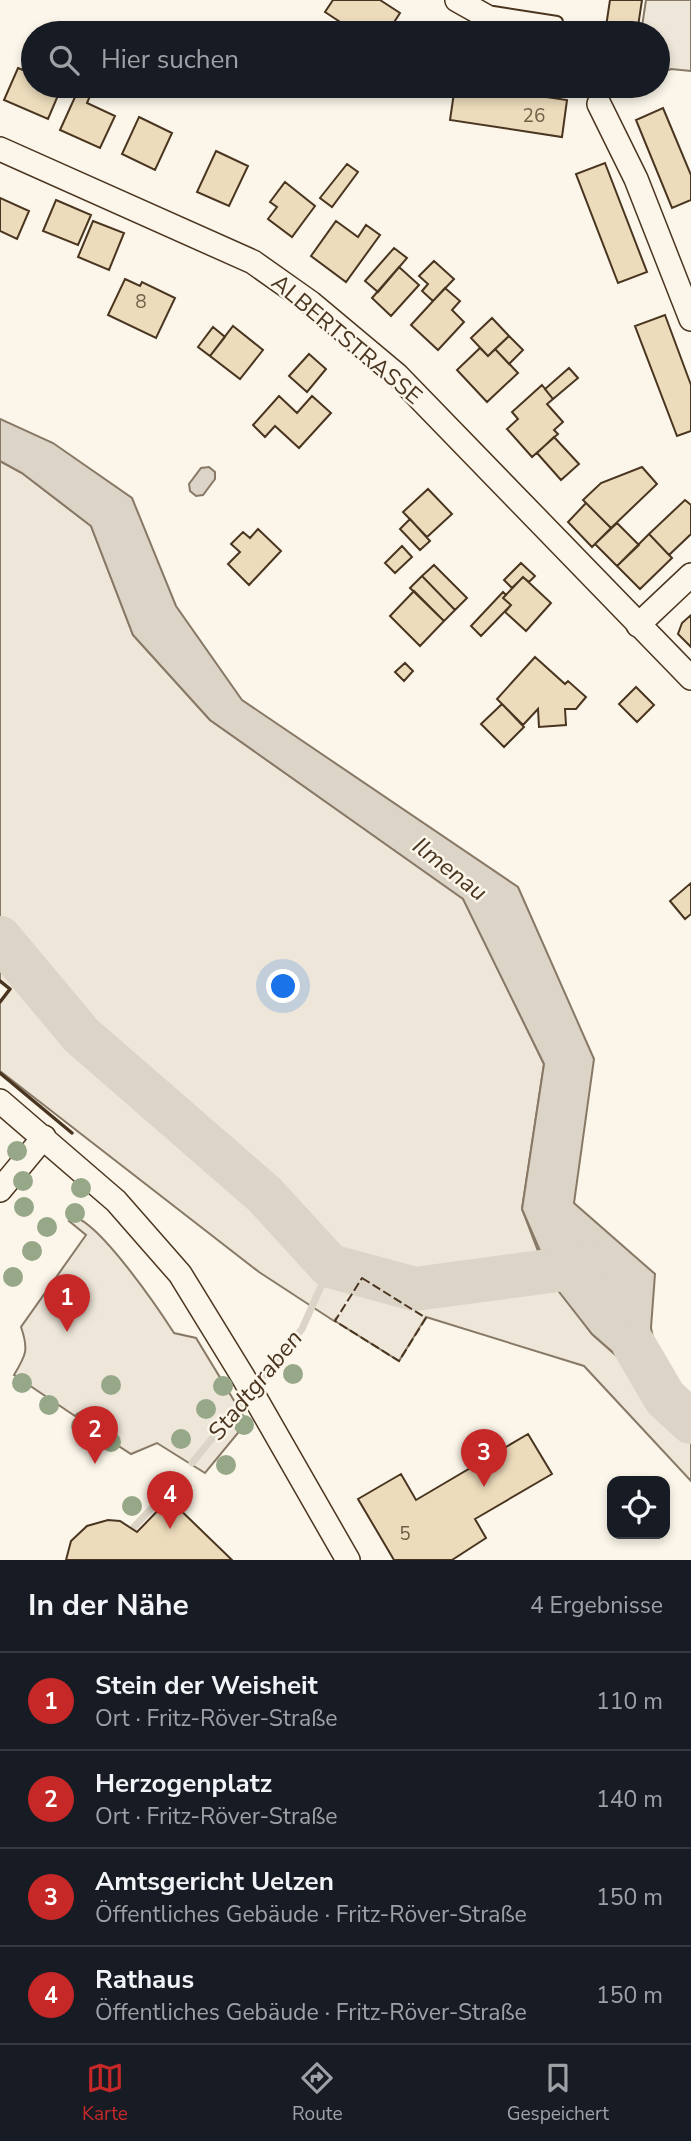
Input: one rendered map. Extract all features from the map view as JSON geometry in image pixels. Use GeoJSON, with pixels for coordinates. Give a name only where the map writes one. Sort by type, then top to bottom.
{"type":"FeatureCollection","features":[{"type":"Feature","properties":{"kind":"street"},"geometry":{"type":"LineString","coordinates":[[465,4],[495,21]]}},
{"type":"Feature","properties":{"kind":"street"},"geometry":{"type":"LineString","coordinates":[[598,104],[636,179],[691,319]]}},
{"type":"Feature","properties":{"kind":"street","name":"ALBERTSTRASSE"},"geometry":{"type":"LineString","coordinates":[[0,149],[253,262],[311,303],[397,375],[691,678]]}},
{"type":"Feature","properties":{"kind":"street"},"geometry":{"type":"LineString","coordinates":[[638,625],[691,575]]}},
{"type":"Feature","properties":{"kind":"street"},"geometry":{"type":"LineString","coordinates":[[0,1101],[116,1201],[180,1274],[242,1375],[348,1560]]}},
{"type":"Feature","properties":{"kind":"street"},"geometry":{"type":"LineString","coordinates":[[0,1190],[44,1137]]}},
{"type":"Feature","properties":{"kind":"lane"},"geometry":{"type":"LineString","coordinates":[[465,4],[552,21]]}},
{"type":"Feature","properties":{"kind":"shaded area"},"geometry":{"type":"Polygon","coordinates":[[[646,0],[691,0],[691,71],[670,69],[670,21],[643,21],[646,0]]]}},
{"type":"Feature","properties":{"kind":"shaded area"},"geometry":{"type":"Polygon","coordinates":[[[0,461],[22,473],[91,526],[133,635],[210,720],[463,898],[544,1064],[522,1209],[546,1272],[592,1334],[691,1422],[691,1481],[584,1366],[426,1317],[399,1361],[335,1321],[337,1317],[334,1321],[259,1272],[0,1071],[0,1002],[10,989],[0,980],[0,461]]]}},
{"type":"Feature","properties":{"kind":"shaded area"},"geometry":{"type":"Polygon","coordinates":[[[74,1217],[98,1234],[113,1250],[174,1333],[196,1338],[247,1422],[205,1473],[157,1443],[131,1454],[108,1439],[109,1423],[102,1412],[89,1409],[75,1416],[14,1375],[25,1352],[21,1327],[86,1235],[69,1221],[74,1217]]]}},
{"type":"Feature","properties":{"kind":"water"},"geometry":{"type":"Polygon","coordinates":[[[0,419],[53,443],[132,498],[176,606],[242,700],[518,887],[594,1059],[574,1203],[655,1274],[651,1328],[665,1398],[592,1334],[556,1288],[522,1209],[544,1064],[463,899],[210,720],[133,635],[91,526],[22,473],[0,461],[0,419]]]}},
{"type":"Feature","properties":{"kind":"water"},"geometry":{"type":"Polygon","coordinates":[[[209,467],[215,472],[215,479],[203,495],[196,496],[190,491],[189,484],[201,468],[209,467]]]}},
{"type":"Feature","properties":{"kind":"building"},"geometry":{"type":"Polygon","coordinates":[[[333,0],[380,0],[400,13],[395,21],[339,21],[325,12],[333,0]]]}},
{"type":"Feature","properties":{"kind":"building"},"geometry":{"type":"Polygon","coordinates":[[[610,0],[642,0],[639,21],[607,21],[610,0]]]}},
{"type":"Feature","properties":{"kind":"building"},"geometry":{"type":"Polygon","coordinates":[[[18,68],[21,69],[21,98],[57,98],[48,119],[4,100],[18,68]]]}},
{"type":"Feature","properties":{"kind":"building"},"geometry":{"type":"Polygon","coordinates":[[[75,98],[89,98],[87,103],[115,116],[100,148],[60,130],[75,98]]]}},
{"type":"Feature","properties":{"kind":"building"},"geometry":{"type":"Polygon","coordinates":[[[453,98],[567,100],[562,137],[450,120],[453,98]]]}},
{"type":"Feature","properties":{"kind":"building"},"geometry":{"type":"Polygon","coordinates":[[[663,108],[691,175],[691,200],[672,208],[636,120],[663,108]]]}},
{"type":"Feature","properties":{"kind":"building"},"geometry":{"type":"Polygon","coordinates":[[[139,117],[172,133],[155,170],[122,154],[139,117]]]}},
{"type":"Feature","properties":{"kind":"building"},"geometry":{"type":"Polygon","coordinates":[[[216,151],[248,166],[229,206],[197,192],[216,151]]]}},
{"type":"Feature","properties":{"kind":"building"},"geometry":{"type":"Polygon","coordinates":[[[605,163],[647,272],[618,283],[576,174],[605,163]]]}},
{"type":"Feature","properties":{"kind":"building"},"geometry":{"type":"Polygon","coordinates":[[[347,164],[358,172],[332,207],[320,198],[347,164]]]}},
{"type":"Feature","properties":{"kind":"building"},"geometry":{"type":"Polygon","coordinates":[[[285,182],[315,206],[292,237],[268,219],[277,207],[270,202],[285,182]]]}},
{"type":"Feature","properties":{"kind":"building"},"geometry":{"type":"Polygon","coordinates":[[[0,198],[29,211],[17,239],[0,231],[0,198]]]}},
{"type":"Feature","properties":{"kind":"building"},"geometry":{"type":"Polygon","coordinates":[[[56,200],[91,215],[78,245],[43,231],[56,200]]]}},
{"type":"Feature","properties":{"kind":"building"},"geometry":{"type":"Polygon","coordinates":[[[93,221],[124,233],[109,270],[78,257],[93,221]]]}},
{"type":"Feature","properties":{"kind":"building"},"geometry":{"type":"Polygon","coordinates":[[[336,221],[358,237],[366,225],[380,235],[346,282],[311,256],[336,221]]]}},
{"type":"Feature","properties":{"kind":"building"},"geometry":{"type":"Polygon","coordinates":[[[394,248],[407,258],[378,292],[365,281],[394,248]]]}},
{"type":"Feature","properties":{"kind":"building"},"geometry":{"type":"Polygon","coordinates":[[[434,261],[454,279],[433,301],[422,291],[428,284],[419,276],[434,261]]]}},
{"type":"Feature","properties":{"kind":"building"},"geometry":{"type":"Polygon","coordinates":[[[399,267],[419,285],[391,316],[372,298],[399,267]]]}},
{"type":"Feature","properties":{"kind":"building"},"geometry":{"type":"Polygon","coordinates":[[[125,279],[140,286],[142,282],[175,298],[156,338],[108,315],[125,279]]]}},
{"type":"Feature","properties":{"kind":"building"},"geometry":{"type":"Polygon","coordinates":[[[445,288],[460,301],[452,310],[464,322],[438,350],[411,325],[445,288]]]}},
{"type":"Feature","properties":{"kind":"building"},"geometry":{"type":"Polygon","coordinates":[[[665,315],[691,385],[691,431],[677,436],[635,326],[665,315]]]}},
{"type":"Feature","properties":{"kind":"building"},"geometry":{"type":"Polygon","coordinates":[[[492,318],[509,336],[488,356],[471,338],[492,318]]]}},
{"type":"Feature","properties":{"kind":"building"},"geometry":{"type":"Polygon","coordinates":[[[233,326],[263,350],[240,379],[210,356],[233,326]]]}},
{"type":"Feature","properties":{"kind":"building"},"geometry":{"type":"Polygon","coordinates":[[[213,327],[225,337],[210,356],[198,347],[213,327]]]}},
{"type":"Feature","properties":{"kind":"building"},"geometry":{"type":"Polygon","coordinates":[[[509,336],[523,350],[509,364],[495,349],[509,336]]]}},
{"type":"Feature","properties":{"kind":"building"},"geometry":{"type":"Polygon","coordinates":[[[480,348],[488,356],[495,349],[518,373],[487,402],[457,370],[480,348]]]}},
{"type":"Feature","properties":{"kind":"building"},"geometry":{"type":"Polygon","coordinates":[[[309,354],[326,369],[307,392],[289,376],[309,354]]]}},
{"type":"Feature","properties":{"kind":"building"},"geometry":{"type":"Polygon","coordinates":[[[569,368],[578,378],[553,399],[545,389],[569,368]]]}},
{"type":"Feature","properties":{"kind":"building"},"geometry":{"type":"Polygon","coordinates":[[[542,385],[553,399],[547,404],[563,422],[554,430],[558,434],[532,457],[507,429],[518,419],[512,412],[542,385]]]}},
{"type":"Feature","properties":{"kind":"building"},"geometry":{"type":"Polygon","coordinates":[[[279,396],[297,413],[312,396],[331,413],[299,448],[275,426],[265,437],[253,425],[279,396]]]}},
{"type":"Feature","properties":{"kind":"building"},"geometry":{"type":"Polygon","coordinates":[[[554,437],[579,464],[561,480],[537,453],[554,437]]]}},
{"type":"Feature","properties":{"kind":"building"},"geometry":{"type":"Polygon","coordinates":[[[642,467],[657,484],[611,528],[583,500],[601,483],[642,467]]]}},
{"type":"Feature","properties":{"kind":"building"},"geometry":{"type":"Polygon","coordinates":[[[428,489],[452,514],[427,537],[403,512],[428,489]]]}},
{"type":"Feature","properties":{"kind":"building"},"geometry":{"type":"Polygon","coordinates":[[[685,500],[691,505],[691,534],[669,555],[649,534],[685,500]]]}},
{"type":"Feature","properties":{"kind":"building"},"geometry":{"type":"Polygon","coordinates":[[[586,503],[611,528],[592,547],[568,522],[586,503]]]}},
{"type":"Feature","properties":{"kind":"building"},"geometry":{"type":"Polygon","coordinates":[[[410,519],[430,541],[420,550],[400,529],[410,519]]]}},
{"type":"Feature","properties":{"kind":"building"},"geometry":{"type":"Polygon","coordinates":[[[617,523],[639,545],[617,566],[595,544],[617,523]]]}},
{"type":"Feature","properties":{"kind":"building"},"geometry":{"type":"Polygon","coordinates":[[[258,529],[281,551],[249,585],[228,564],[240,552],[231,544],[243,532],[250,538],[258,529]]]}},
{"type":"Feature","properties":{"kind":"building"},"geometry":{"type":"Polygon","coordinates":[[[649,534],[672,558],[640,589],[617,566],[649,534]]]}},
{"type":"Feature","properties":{"kind":"building"},"geometry":{"type":"Polygon","coordinates":[[[402,546],[412,557],[395,573],[385,563],[402,546]]]}},
{"type":"Feature","properties":{"kind":"building"},"geometry":{"type":"Polygon","coordinates":[[[521,563],[535,576],[529,582],[523,577],[512,588],[504,580],[521,563]]]}},
{"type":"Feature","properties":{"kind":"building"},"geometry":{"type":"Polygon","coordinates":[[[434,565],[467,598],[455,610],[422,576],[434,565]]]}},
{"type":"Feature","properties":{"kind":"building"},"geometry":{"type":"Polygon","coordinates":[[[422,576],[455,610],[444,621],[410,588],[422,576]]]}},
{"type":"Feature","properties":{"kind":"building"},"geometry":{"type":"Polygon","coordinates":[[[523,577],[551,603],[526,631],[505,612],[511,605],[503,598],[523,577]]]}},
{"type":"Feature","properties":{"kind":"building"},"geometry":{"type":"Polygon","coordinates":[[[414,591],[444,621],[420,646],[390,616],[414,591]]]}},
{"type":"Feature","properties":{"kind":"building"},"geometry":{"type":"Polygon","coordinates":[[[503,592],[506,595],[503,598],[511,605],[481,636],[471,626],[503,592]]]}},
{"type":"Feature","properties":{"kind":"building"},"geometry":{"type":"Polygon","coordinates":[[[691,615],[691,647],[678,634],[682,623],[691,615]]]}},
{"type":"Feature","properties":{"kind":"building"},"geometry":{"type":"Polygon","coordinates":[[[535,657],[565,684],[568,681],[586,697],[576,709],[565,709],[566,725],[539,727],[538,709],[523,725],[497,699],[535,657]]]}},
{"type":"Feature","properties":{"kind":"building"},"geometry":{"type":"Polygon","coordinates":[[[405,663],[413,671],[404,681],[395,672],[405,663]]]}},
{"type":"Feature","properties":{"kind":"building"},"geometry":{"type":"Polygon","coordinates":[[[636,687],[654,705],[637,722],[619,704],[636,687]]]}},
{"type":"Feature","properties":{"kind":"building"},"geometry":{"type":"Polygon","coordinates":[[[502,704],[524,727],[504,747],[481,724],[502,704]]]}},
{"type":"Feature","properties":{"kind":"building"},"geometry":{"type":"Polygon","coordinates":[[[691,883],[691,914],[685,919],[670,901],[691,883]]]}},
{"type":"Feature","properties":{"kind":"building"},"geometry":{"type":"Polygon","coordinates":[[[528,1434],[552,1474],[475,1519],[486,1538],[452,1560],[394,1560],[358,1499],[401,1474],[416,1500],[528,1434]]]}},
{"type":"Feature","properties":{"kind":"building"},"geometry":{"type":"Polygon","coordinates":[[[169,1499],[232,1560],[66,1560],[71,1541],[87,1526],[108,1520],[120,1521],[137,1532],[169,1499]]]}},
{"type":"Feature","properties":{"kind":"waterway"},"geometry":{"type":"LineString","coordinates":[[0,938],[81,1035],[265,1195],[330,1266],[415,1289],[587,1266]]}},
{"type":"Feature","properties":{"kind":"waterway","name":"Stadtgraben"},"geometry":{"type":"LineString","coordinates":[[192,1463],[302,1329],[330,1266]]}},
{"type":"Feature","properties":{"kind":"waterway","name":"Ilmenau"},"geometry":{"type":"LineString","coordinates":[[634,1345],[665,1398],[691,1422]]}},
{"type":"Feature","properties":{"kind":"waterway","name":"Stadtgraben"},"geometry":{"type":"LineString","coordinates":[[134,1527],[164,1495]]}},
{"type":"Feature","properties":{"kind":"fence"},"geometry":{"type":"LineString","coordinates":[[362,1278],[426,1318],[399,1361],[335,1321],[362,1278]]}},
{"type":"Feature","properties":{"kind":"wall"},"geometry":{"type":"LineString","coordinates":[[0,981],[10,989],[0,1002]]}},
{"type":"Feature","properties":{"kind":"wall"},"geometry":{"type":"LineString","coordinates":[[0,1073],[72,1133]]}},
{"type":"Feature","properties":{"kind":"place","name":"Stein der Weisheit"},"geometry":{"type":"Point","coordinates":[67,1332]}},
{"type":"Feature","properties":{"kind":"place","name":"Herzogenplatz"},"geometry":{"type":"Point","coordinates":[95,1464]}},
{"type":"Feature","properties":{"kind":"place","name":"Amtsgericht Uelzen"},"geometry":{"type":"Point","coordinates":[484,1487]}},
{"type":"Feature","properties":{"kind":"place","name":"Rathaus"},"geometry":{"type":"Point","coordinates":[170,1529]}}]}
